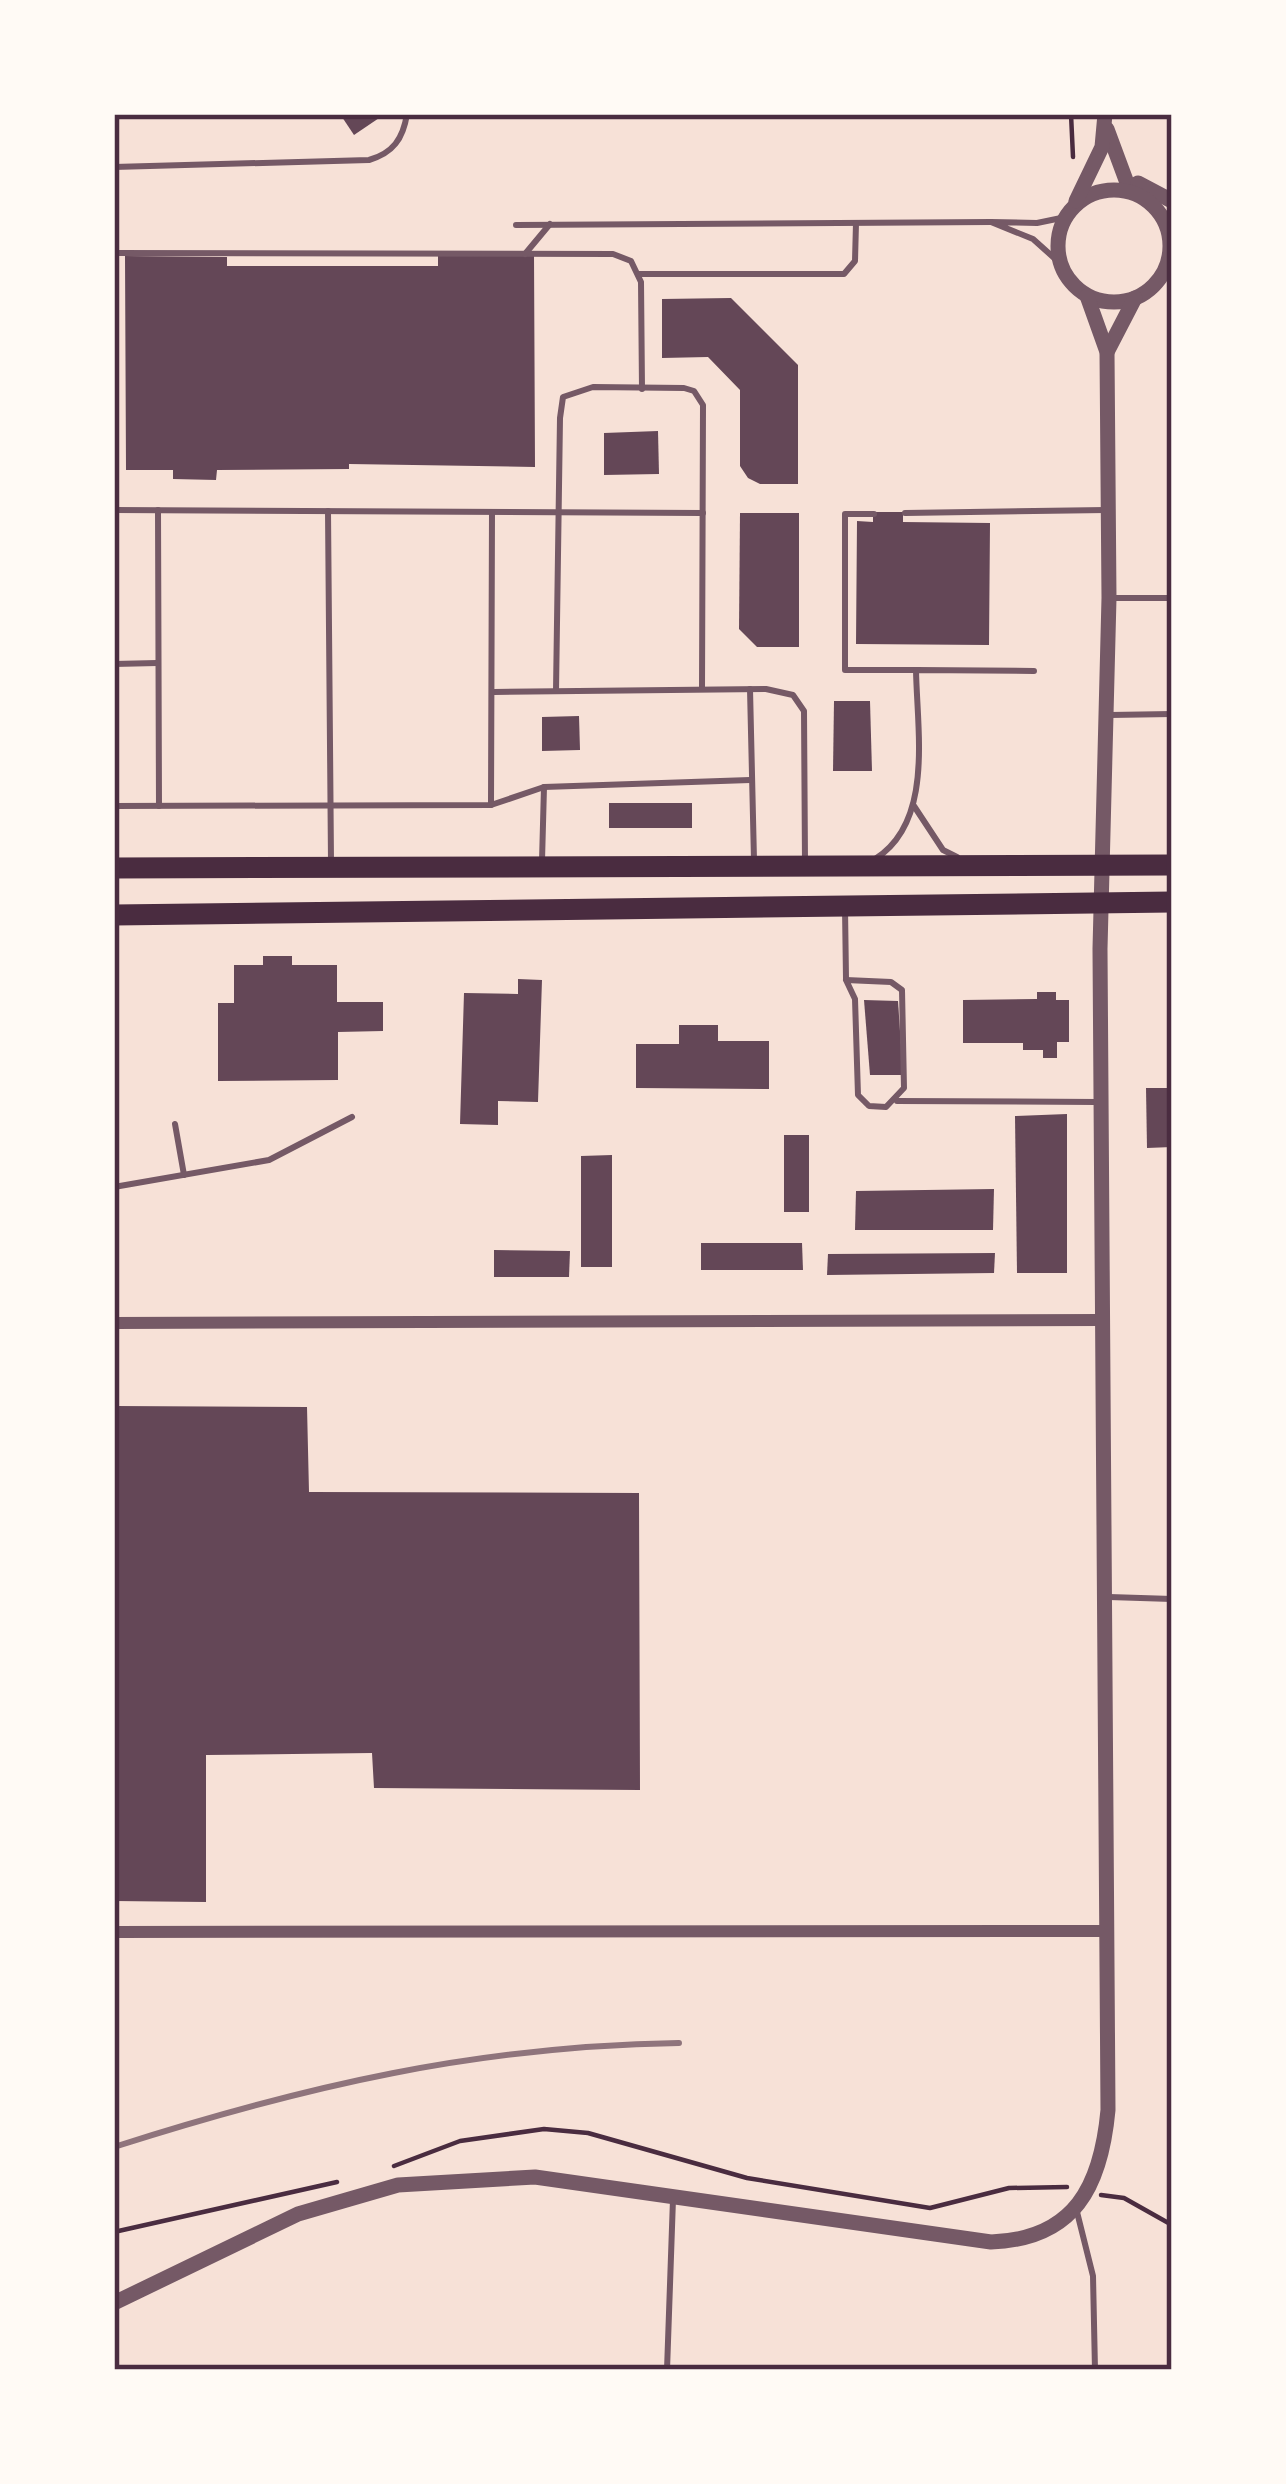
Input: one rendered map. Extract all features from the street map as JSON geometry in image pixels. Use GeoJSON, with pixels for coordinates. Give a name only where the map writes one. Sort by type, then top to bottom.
{"type":"FeatureCollection","features":[{"type":"Feature","properties":{"kind":"highway"},"geometry":{"type":"LineString","coordinates":[[114,868],[1172,866]]}},
{"type":"Feature","properties":{"kind":"highway"},"geometry":{"type":"LineString","coordinates":[[114,915],[1172,902]]}},
{"type":"Feature","properties":{"kind":"street"},"geometry":{"type":"LineString","coordinates":[[1087,296],[1121,302],[1136,298],[1169,266],[1170,229],[1156,208],[1130,191],[1105,117]]}},
{"type":"Feature","properties":{"kind":"street"},"geometry":{"type":"LineString","coordinates":[[114,2303],[298,2214],[398,2185],[535,2177],[991,2242],[1036,2235],[1076,2209],[1089,2193],[1107,2124],[1101,1102],[1108,352],[1087,296],[1062,265],[1069,212],[1093,174],[1105,117]]}},
{"type":"Feature","properties":{"kind":"street"},"geometry":{"type":"LineString","coordinates":[[1122,172],[1172,201]]}},
{"type":"Feature","properties":{"kind":"street"},"geometry":{"type":"LineString","coordinates":[[1069,212],[1097,192],[1130,191]]}},
{"type":"Feature","properties":{"kind":"street"},"geometry":{"type":"LineString","coordinates":[[1108,352],[1136,298]]}},
{"type":"Feature","properties":{"kind":"street"},"geometry":{"type":"LineString","coordinates":[[114,1323],[1102,1320]]}},
{"type":"Feature","properties":{"kind":"street"},"geometry":{"type":"LineString","coordinates":[[114,1932],[1105,1931]]}},
{"type":"Feature","properties":{"kind":"lane"},"geometry":{"type":"LineString","coordinates":[[114,167],[369,160],[387,155],[399,142],[407,114]]}},
{"type":"Feature","properties":{"kind":"lane"},"geometry":{"type":"LineString","coordinates":[[516,225],[1037,224],[1069,212]]}},
{"type":"Feature","properties":{"kind":"lane"},"geometry":{"type":"LineString","coordinates":[[991,222],[1033,239],[1062,265]]}},
{"type":"Feature","properties":{"kind":"lane"},"geometry":{"type":"LineString","coordinates":[[637,274],[844,274],[855,261],[856,223]]}},
{"type":"Feature","properties":{"kind":"lane"},"geometry":{"type":"LineString","coordinates":[[525,254],[550,224]]}},
{"type":"Feature","properties":{"kind":"lane"},"geometry":{"type":"LineString","coordinates":[[114,253],[613,254],[631,261],[637,274],[642,389]]}},
{"type":"Feature","properties":{"kind":"lane"},"geometry":{"type":"LineString","coordinates":[[556,691],[563,398],[593,387],[694,391],[703,405],[702,689]]}},
{"type":"Feature","properties":{"kind":"lane"},"geometry":{"type":"LineString","coordinates":[[905,514],[1106,509]]}},
{"type":"Feature","properties":{"kind":"lane"},"geometry":{"type":"LineString","coordinates":[[114,510],[703,513]]}},
{"type":"Feature","properties":{"kind":"lane"},"geometry":{"type":"LineString","coordinates":[[158,510],[159,806]]}},
{"type":"Feature","properties":{"kind":"lane"},"geometry":{"type":"LineString","coordinates":[[328,511],[331,867]]}},
{"type":"Feature","properties":{"kind":"lane"},"geometry":{"type":"LineString","coordinates":[[491,806],[492,512]]}},
{"type":"Feature","properties":{"kind":"lane"},"geometry":{"type":"LineString","coordinates":[[874,514],[845,514],[845,670],[1034,671]]}},
{"type":"Feature","properties":{"kind":"lane"},"geometry":{"type":"LineString","coordinates":[[1109,598],[1172,598]]}},
{"type":"Feature","properties":{"kind":"lane"},"geometry":{"type":"LineString","coordinates":[[114,664],[157,663]]}},
{"type":"Feature","properties":{"kind":"lane"},"geometry":{"type":"LineString","coordinates":[[867,865],[890,850],[914,806],[916,670]]}},
{"type":"Feature","properties":{"kind":"lane"},"geometry":{"type":"LineString","coordinates":[[494,692],[750,689],[783,691],[803,702],[805,866]]}},
{"type":"Feature","properties":{"kind":"lane"},"geometry":{"type":"LineString","coordinates":[[750,689],[754,864]]}},
{"type":"Feature","properties":{"kind":"lane"},"geometry":{"type":"LineString","coordinates":[[1108,715],[1172,713]]}},
{"type":"Feature","properties":{"kind":"lane"},"geometry":{"type":"LineString","coordinates":[[114,806],[491,806],[544,787],[751,780]]}},
{"type":"Feature","properties":{"kind":"lane"},"geometry":{"type":"LineString","coordinates":[[542,865],[544,787]]}},
{"type":"Feature","properties":{"kind":"lane"},"geometry":{"type":"LineString","coordinates":[[914,806],[943,850],[975,866]]}},
{"type":"Feature","properties":{"kind":"lane"},"geometry":{"type":"LineString","coordinates":[[845,905],[846,980],[855,999],[858,1095],[869,1106],[886,1107],[897,1101],[1101,1102]]}},
{"type":"Feature","properties":{"kind":"lane"},"geometry":{"type":"LineString","coordinates":[[846,980],[891,982],[902,990],[904,1088],[897,1101]]}},
{"type":"Feature","properties":{"kind":"lane"},"geometry":{"type":"LineString","coordinates":[[114,1187],[269,1160],[352,1117]]}},
{"type":"Feature","properties":{"kind":"lane"},"geometry":{"type":"LineString","coordinates":[[175,1124],[184,1175]]}},
{"type":"Feature","properties":{"kind":"lane"},"geometry":{"type":"LineString","coordinates":[[1105,1597],[1172,1599]]}},
{"type":"Feature","properties":{"kind":"lane"},"geometry":{"type":"LineString","coordinates":[[668,2370],[674,2195]]}},
{"type":"Feature","properties":{"kind":"lane"},"geometry":{"type":"LineString","coordinates":[[1076,2209],[1093,2276],[1095,2370]]}},
{"type":"Feature","properties":{"kind":"path"},"geometry":{"type":"LineString","coordinates":[[1071,114],[1073,157]]}},
{"type":"Feature","properties":{"kind":"path"},"geometry":{"type":"LineString","coordinates":[[1115,2197],[1172,2225]]}},
{"type":"Feature","properties":{"kind":"building"},"geometry":{"type":"Polygon","coordinates":[[[340,114],[385,114],[354,135],[340,114]]]}},
{"type":"Feature","properties":{"kind":"building"},"geometry":{"type":"Polygon","coordinates":[[[534,254],[535,467],[349,464],[349,469],[217,470],[216,480],[173,479],[173,470],[126,470],[125,256],[227,257],[227,266],[438,266],[438,255],[534,254]]]}},
{"type":"Feature","properties":{"kind":"building"},"geometry":{"type":"Polygon","coordinates":[[[731,298],[798,365],[798,484],[760,484],[748,478],[740,466],[740,390],[708,357],[662,358],[662,299],[731,298]]]}},
{"type":"Feature","properties":{"kind":"building"},"geometry":{"type":"Polygon","coordinates":[[[658,431],[659,474],[604,475],[604,433],[658,431]]]}},
{"type":"Feature","properties":{"kind":"building"},"geometry":{"type":"Polygon","coordinates":[[[873,512],[903,512],[903,522],[990,523],[989,645],[856,644],[857,521],[873,522],[873,512]]]}},
{"type":"Feature","properties":{"kind":"building"},"geometry":{"type":"Polygon","coordinates":[[[740,513],[799,513],[799,647],[757,647],[739,629],[740,513]]]}},
{"type":"Feature","properties":{"kind":"building"},"geometry":{"type":"Polygon","coordinates":[[[114,700],[118,700],[118,771],[114,771],[114,700]]]}},
{"type":"Feature","properties":{"kind":"building"},"geometry":{"type":"Polygon","coordinates":[[[834,701],[870,701],[872,771],[833,771],[834,701]]]}},
{"type":"Feature","properties":{"kind":"building"},"geometry":{"type":"Polygon","coordinates":[[[579,716],[580,750],[542,751],[542,717],[579,716]]]}},
{"type":"Feature","properties":{"kind":"building"},"geometry":{"type":"Polygon","coordinates":[[[609,803],[692,803],[692,828],[609,828],[609,803]]]}},
{"type":"Feature","properties":{"kind":"building"},"geometry":{"type":"Polygon","coordinates":[[[263,956],[292,956],[292,965],[337,965],[337,1002],[383,1002],[383,1031],[338,1032],[338,1080],[218,1081],[218,1003],[234,1003],[234,965],[263,965],[263,956]]]}},
{"type":"Feature","properties":{"kind":"building"},"geometry":{"type":"Polygon","coordinates":[[[518,979],[542,980],[538,1102],[498,1101],[498,1125],[460,1124],[464,993],[518,994],[518,979]]]}},
{"type":"Feature","properties":{"kind":"building"},"geometry":{"type":"Polygon","coordinates":[[[1037,992],[1056,992],[1056,1000],[1069,1000],[1069,1042],[1057,1042],[1057,1058],[1043,1058],[1043,1050],[1023,1050],[1023,1043],[963,1043],[963,1000],[1037,999],[1037,992]]]}},
{"type":"Feature","properties":{"kind":"building"},"geometry":{"type":"Polygon","coordinates":[[[864,1000],[898,1001],[903,1075],[870,1075],[864,1000]]]}},
{"type":"Feature","properties":{"kind":"building"},"geometry":{"type":"Polygon","coordinates":[[[679,1025],[718,1025],[718,1041],[769,1041],[769,1089],[636,1088],[636,1044],[679,1044],[679,1025]]]}},
{"type":"Feature","properties":{"kind":"building"},"geometry":{"type":"Polygon","coordinates":[[[1146,1088],[1172,1088],[1172,1147],[1147,1148],[1146,1088]]]}},
{"type":"Feature","properties":{"kind":"building"},"geometry":{"type":"Polygon","coordinates":[[[1067,1114],[1067,1273],[1017,1273],[1015,1116],[1067,1114]]]}},
{"type":"Feature","properties":{"kind":"building"},"geometry":{"type":"Polygon","coordinates":[[[784,1135],[809,1135],[809,1212],[784,1212],[784,1135]]]}},
{"type":"Feature","properties":{"kind":"building"},"geometry":{"type":"Polygon","coordinates":[[[612,1155],[612,1267],[581,1267],[581,1156],[612,1155]]]}},
{"type":"Feature","properties":{"kind":"building"},"geometry":{"type":"Polygon","coordinates":[[[994,1189],[993,1230],[855,1230],[856,1191],[994,1189]]]}},
{"type":"Feature","properties":{"kind":"building"},"geometry":{"type":"Polygon","coordinates":[[[701,1243],[802,1243],[803,1270],[701,1270],[701,1243]]]}},
{"type":"Feature","properties":{"kind":"building"},"geometry":{"type":"Polygon","coordinates":[[[494,1250],[570,1251],[569,1277],[494,1277],[494,1250]]]}},
{"type":"Feature","properties":{"kind":"building"},"geometry":{"type":"Polygon","coordinates":[[[995,1253],[994,1273],[827,1275],[828,1254],[995,1253]]]}},
{"type":"Feature","properties":{"kind":"building"},"geometry":{"type":"Polygon","coordinates":[[[114,1406],[307,1407],[309,1492],[639,1493],[640,1790],[374,1788],[372,1753],[206,1755],[206,1902],[114,1901],[114,1406]]]}},
{"type":"Feature","properties":{"kind":"railway"},"geometry":{"type":"LineString","coordinates":[[114,2147],[254,2105],[392,2073],[532,2052],[679,2043]]}}]}
